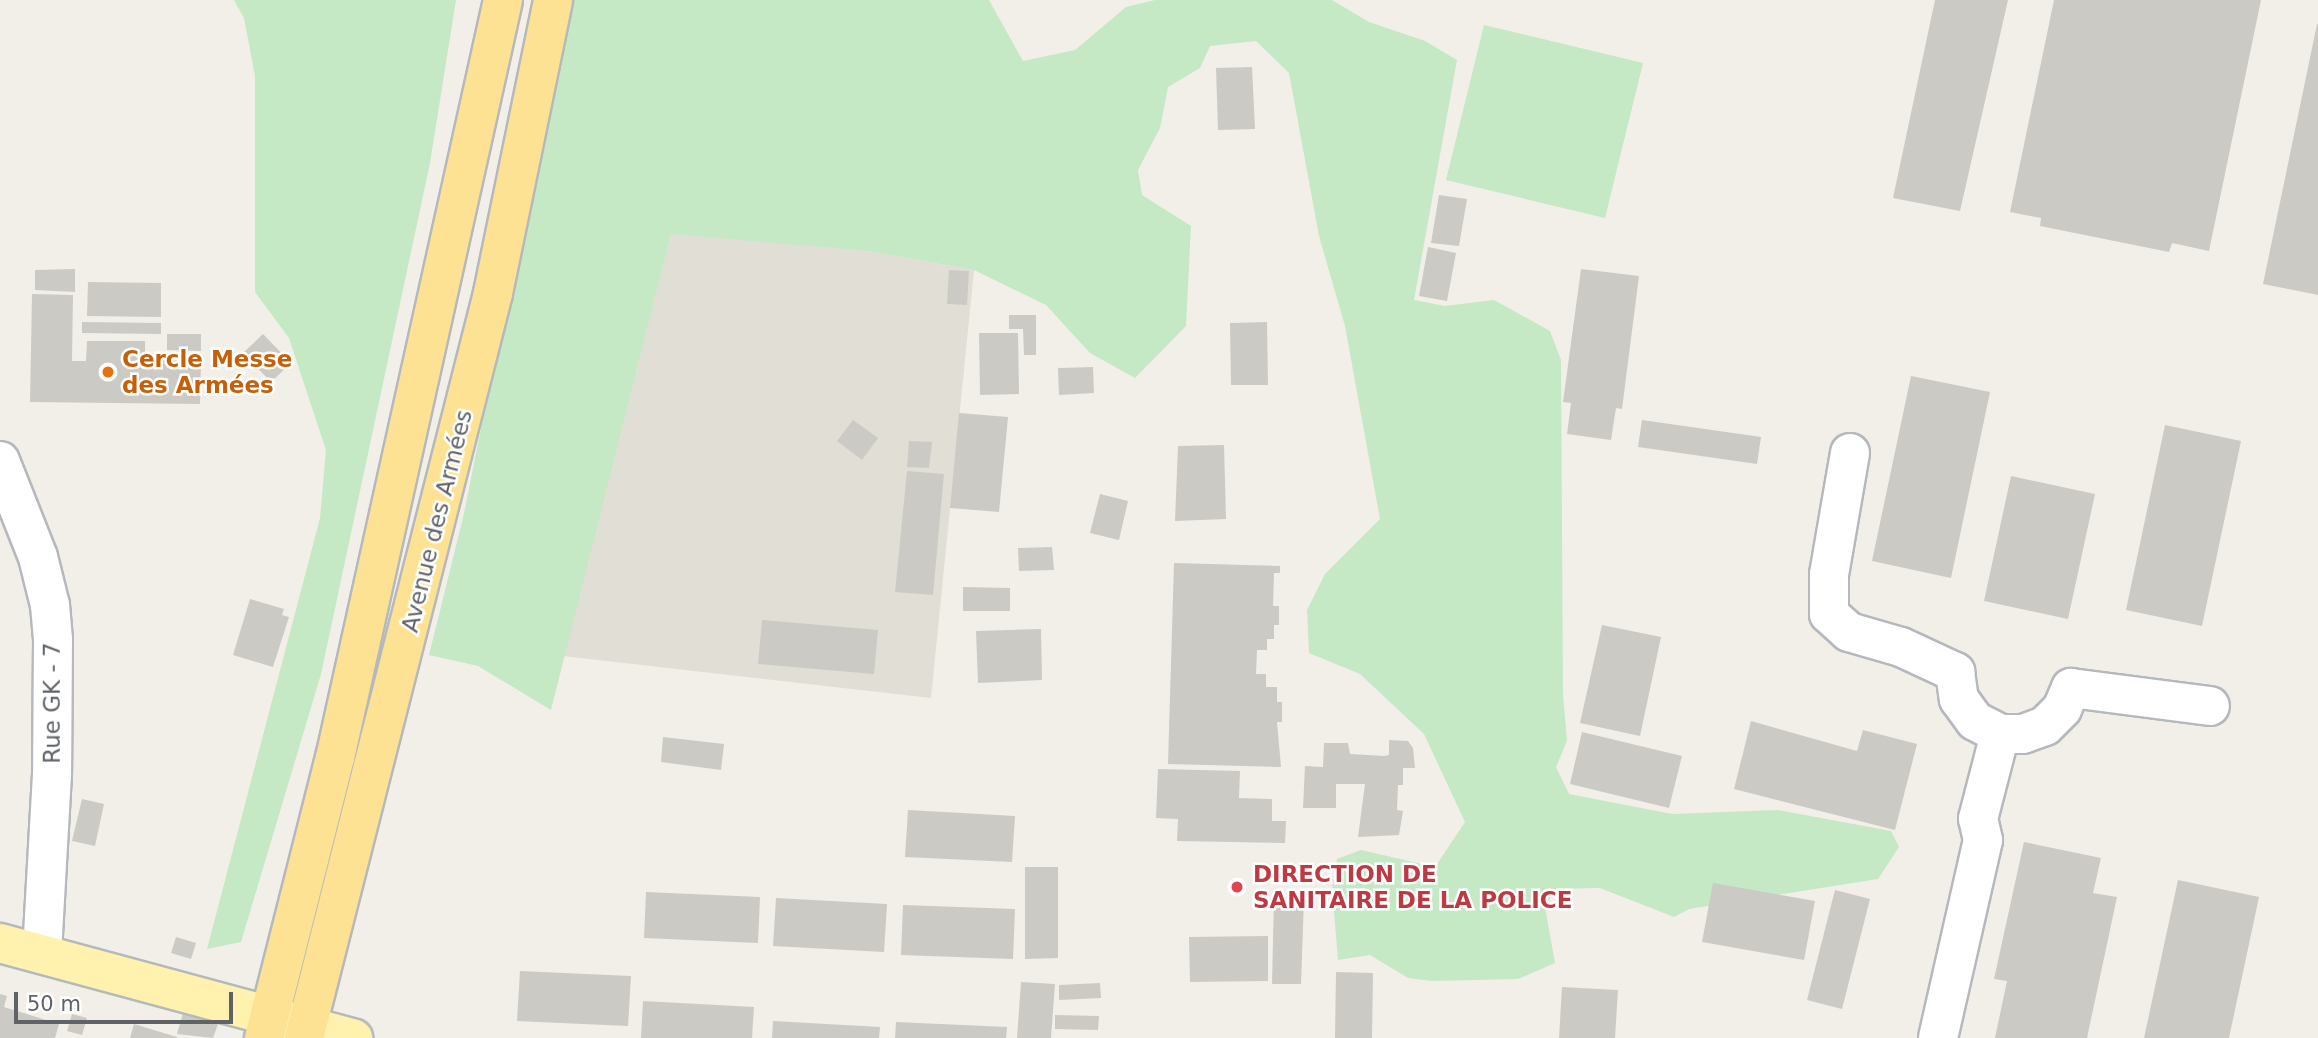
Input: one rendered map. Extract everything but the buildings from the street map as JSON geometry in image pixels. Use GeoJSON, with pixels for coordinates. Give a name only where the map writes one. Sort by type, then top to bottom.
{"type":"FeatureCollection","features":[{"type":"Feature","properties":{"kind":"highway","name":"Avenue des Armées"},"geometry":{"type":"LineString","coordinates":[[266,1026],[338,744],[503,0]]}},
{"type":"Feature","properties":{"kind":"highway","name":"Avenue des Armées"},"geometry":{"type":"LineString","coordinates":[[305,1032],[493,293],[553,0]]}},
{"type":"Feature","properties":{"kind":"main road"},"geometry":{"type":"LineString","coordinates":[[0,943],[266,1026],[354,1038]]}},
{"type":"Feature","properties":{"kind":"street"},"geometry":{"type":"LineString","coordinates":[[1850,453],[1829,573],[1829,614],[1849,632],[1901,647],[1955,672],[1959,699],[1975,721],[2000,734],[2023,734],[2045,726],[2062,709],[2071,688],[2210,706]]}},
{"type":"Feature","properties":{"kind":"street","name":"Rue GK - 7"},"geometry":{"type":"LineString","coordinates":[[0,461],[37,557],[51,617],[52,774],[42,954]]}},
{"type":"Feature","properties":{"kind":"street"},"geometry":{"type":"LineString","coordinates":[[1938,1038],[1983,840],[1978,819],[2000,734]]}},
{"type":"Feature","properties":{"kind":"shaded area"},"geometry":{"type":"Polygon","coordinates":[[[671,233],[867,251],[974,270],[931,698],[563,656],[671,233]]]}},
{"type":"Feature","properties":{"kind":"green space"},"geometry":{"type":"Polygon","coordinates":[[[234,0],[456,0],[430,163],[321,674],[241,942],[207,949],[320,518],[326,450],[289,338],[255,292],[255,76],[244,18],[234,0]]]}},
{"type":"Feature","properties":{"kind":"green space"},"geometry":{"type":"Polygon","coordinates":[[[567,0],[989,0],[1023,61],[1075,50],[1126,7],[1155,0],[1332,0],[1369,22],[1425,41],[1457,60],[1414,300],[1445,306],[1494,300],[1550,331],[1561,360],[1563,695],[1567,741],[1556,767],[1569,794],[1672,814],[1778,810],[1891,831],[1899,847],[1878,879],[1689,909],[1674,917],[1600,888],[1555,889],[1545,907],[1555,963],[1518,979],[1432,981],[1408,978],[1370,955],[1338,960],[1332,889],[1337,859],[1361,850],[1435,867],[1465,822],[1424,734],[1360,674],[1309,653],[1307,610],[1325,574],[1380,519],[1345,326],[1319,236],[1289,73],[1256,41],[1210,46],[1200,68],[1168,87],[1160,128],[1138,170],[1142,195],[1191,226],[1186,326],[1135,378],[1090,353],[1046,305],[974,270],[867,251],[671,234],[551,710],[478,666],[429,655],[463,518],[567,0]]]}},
{"type":"Feature","properties":{"kind":"green space"},"geometry":{"type":"Polygon","coordinates":[[[1484,25],[1643,63],[1605,218],[1446,180],[1484,25]]]}},
{"type":"Feature","properties":{"kind":"place","name":"Cercle Messe des Armées"},"geometry":{"type":"Point","coordinates":[108,372]}},
{"type":"Feature","properties":{"kind":"place","name":"DIRECTION DE SANITAIRE DE LA POLICE"},"geometry":{"type":"Point","coordinates":[1237,887]}}]}
